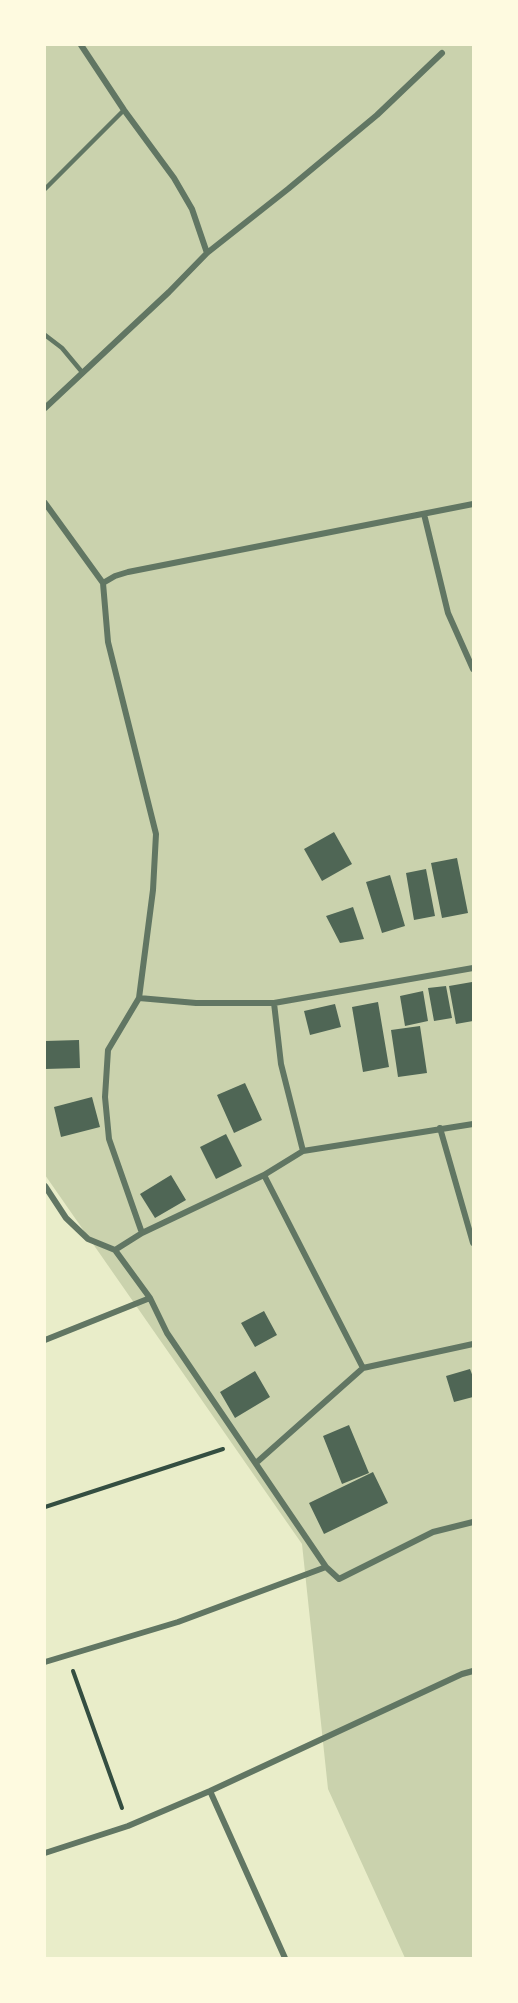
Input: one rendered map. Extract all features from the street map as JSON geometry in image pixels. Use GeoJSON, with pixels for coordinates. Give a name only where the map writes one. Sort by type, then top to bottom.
{"type":"FeatureCollection","features":[{"type":"Feature","properties":{"kind":"street"},"geometry":{"type":"LineString","coordinates":[[81,45],[124,110],[174,178],[192,209],[207,253]]}},
{"type":"Feature","properties":{"kind":"street"},"geometry":{"type":"LineString","coordinates":[[45,408],[169,292],[207,253],[377,116],[442,53]]}},
{"type":"Feature","properties":{"kind":"street"},"geometry":{"type":"LineString","coordinates":[[45,503],[103,583],[108,642],[156,834],[153,890],[139,998],[108,1050],[105,1097],[109,1139],[142,1233]]}},
{"type":"Feature","properties":{"kind":"street"},"geometry":{"type":"LineString","coordinates":[[103,583],[128,572],[473,504]]}},
{"type":"Feature","properties":{"kind":"street"},"geometry":{"type":"LineString","coordinates":[[424,514],[448,613],[473,669]]}},
{"type":"Feature","properties":{"kind":"street"},"geometry":{"type":"LineString","coordinates":[[139,998],[196,1003],[274,1003],[473,968]]}},
{"type":"Feature","properties":{"kind":"street"},"geometry":{"type":"LineString","coordinates":[[274,1003],[281,1064],[303,1151]]}},
{"type":"Feature","properties":{"kind":"street"},"geometry":{"type":"LineString","coordinates":[[115,1250],[142,1233],[264,1175],[303,1151],[473,1124]]}},
{"type":"Feature","properties":{"kind":"street"},"geometry":{"type":"LineString","coordinates":[[440,1128],[473,1243]]}},
{"type":"Feature","properties":{"kind":"street"},"geometry":{"type":"LineString","coordinates":[[264,1175],[363,1368]]}},
{"type":"Feature","properties":{"kind":"street"},"geometry":{"type":"LineString","coordinates":[[45,1186],[66,1218],[88,1239],[115,1250],[150,1298],[167,1333],[241,1443],[326,1567],[339,1580],[433,1532],[473,1522]]}},
{"type":"Feature","properties":{"kind":"street"},"geometry":{"type":"LineString","coordinates":[[45,1340],[150,1298]]}},
{"type":"Feature","properties":{"kind":"street"},"geometry":{"type":"LineString","coordinates":[[256,1463],[363,1368],[473,1344]]}},
{"type":"Feature","properties":{"kind":"street"},"geometry":{"type":"LineString","coordinates":[[45,1662],[178,1622],[326,1567]]}},
{"type":"Feature","properties":{"kind":"street"},"geometry":{"type":"LineString","coordinates":[[45,1853],[128,1826],[473,1671]]}},
{"type":"Feature","properties":{"kind":"street"},"geometry":{"type":"LineString","coordinates":[[210,1791],[285,1958]]}},
{"type":"Feature","properties":{"kind":"lane"},"geometry":{"type":"LineString","coordinates":[[45,189],[124,110]]}},
{"type":"Feature","properties":{"kind":"lane"},"geometry":{"type":"LineString","coordinates":[[45,335],[62,348],[82,372]]}},
{"type":"Feature","properties":{"kind":"path"},"geometry":{"type":"LineString","coordinates":[[45,1507],[241,1443]]}},
{"type":"Feature","properties":{"kind":"path"},"geometry":{"type":"LineString","coordinates":[[66,1654],[128,1826]]}},
{"type":"Feature","properties":{"kind":"green space"},"geometry":{"type":"Polygon","coordinates":[[[45,45],[473,45],[473,1958],[405,1958],[328,1789],[302,1544],[45,1175],[45,45]]]}},
{"type":"Feature","properties":{"kind":"building"},"geometry":{"type":"Polygon","coordinates":[[[334,832],[352,864],[322,881],[304,849],[334,832]]]}},
{"type":"Feature","properties":{"kind":"building"},"geometry":{"type":"Polygon","coordinates":[[[457,858],[468,913],[442,918],[431,863],[457,858]]]}},
{"type":"Feature","properties":{"kind":"building"},"geometry":{"type":"Polygon","coordinates":[[[426,869],[435,916],[414,920],[406,873],[426,869]]]}},
{"type":"Feature","properties":{"kind":"building"},"geometry":{"type":"Polygon","coordinates":[[[390,875],[405,926],[382,933],[366,882],[390,875]]]}},
{"type":"Feature","properties":{"kind":"building"},"geometry":{"type":"Polygon","coordinates":[[[353,907],[364,939],[340,943],[326,916],[353,907]]]}},
{"type":"Feature","properties":{"kind":"building"},"geometry":{"type":"Polygon","coordinates":[[[472,982],[473,1021],[456,1024],[449,986],[472,982]]]}},
{"type":"Feature","properties":{"kind":"building"},"geometry":{"type":"Polygon","coordinates":[[[446,986],[452,1018],[434,1021],[428,988],[446,986]]]}},
{"type":"Feature","properties":{"kind":"building"},"geometry":{"type":"Polygon","coordinates":[[[423,991],[428,1021],[405,1026],[400,996],[423,991]]]}},
{"type":"Feature","properties":{"kind":"building"},"geometry":{"type":"Polygon","coordinates":[[[378,1002],[389,1067],[363,1072],[352,1007],[378,1002]]]}},
{"type":"Feature","properties":{"kind":"building"},"geometry":{"type":"Polygon","coordinates":[[[335,1004],[341,1027],[310,1035],[304,1011],[335,1004]]]}},
{"type":"Feature","properties":{"kind":"building"},"geometry":{"type":"Polygon","coordinates":[[[420,1026],[427,1073],[398,1077],[391,1030],[420,1026]]]}},
{"type":"Feature","properties":{"kind":"building"},"geometry":{"type":"Polygon","coordinates":[[[79,1040],[80,1068],[45,1069],[45,1041],[79,1040]]]}},
{"type":"Feature","properties":{"kind":"building"},"geometry":{"type":"Polygon","coordinates":[[[245,1083],[262,1120],[234,1133],[217,1095],[245,1083]]]}},
{"type":"Feature","properties":{"kind":"building"},"geometry":{"type":"Polygon","coordinates":[[[92,1097],[100,1127],[61,1137],[54,1107],[92,1097]]]}},
{"type":"Feature","properties":{"kind":"building"},"geometry":{"type":"Polygon","coordinates":[[[226,1134],[242,1166],[216,1179],[200,1147],[226,1134]]]}},
{"type":"Feature","properties":{"kind":"building"},"geometry":{"type":"Polygon","coordinates":[[[171,1175],[186,1200],[155,1218],[140,1194],[171,1175]]]}},
{"type":"Feature","properties":{"kind":"building"},"geometry":{"type":"Polygon","coordinates":[[[264,1311],[277,1335],[255,1347],[241,1323],[264,1311]]]}},
{"type":"Feature","properties":{"kind":"building"},"geometry":{"type":"Polygon","coordinates":[[[470,1369],[473,1377],[473,1397],[454,1402],[446,1376],[470,1369]]]}},
{"type":"Feature","properties":{"kind":"building"},"geometry":{"type":"Polygon","coordinates":[[[255,1371],[270,1397],[235,1418],[220,1392],[255,1371]]]}},
{"type":"Feature","properties":{"kind":"building"},"geometry":{"type":"Polygon","coordinates":[[[349,1425],[369,1473],[342,1484],[323,1436],[349,1425]]]}},
{"type":"Feature","properties":{"kind":"building"},"geometry":{"type":"Polygon","coordinates":[[[373,1472],[388,1503],[324,1534],[309,1503],[373,1472]]]}}]}
